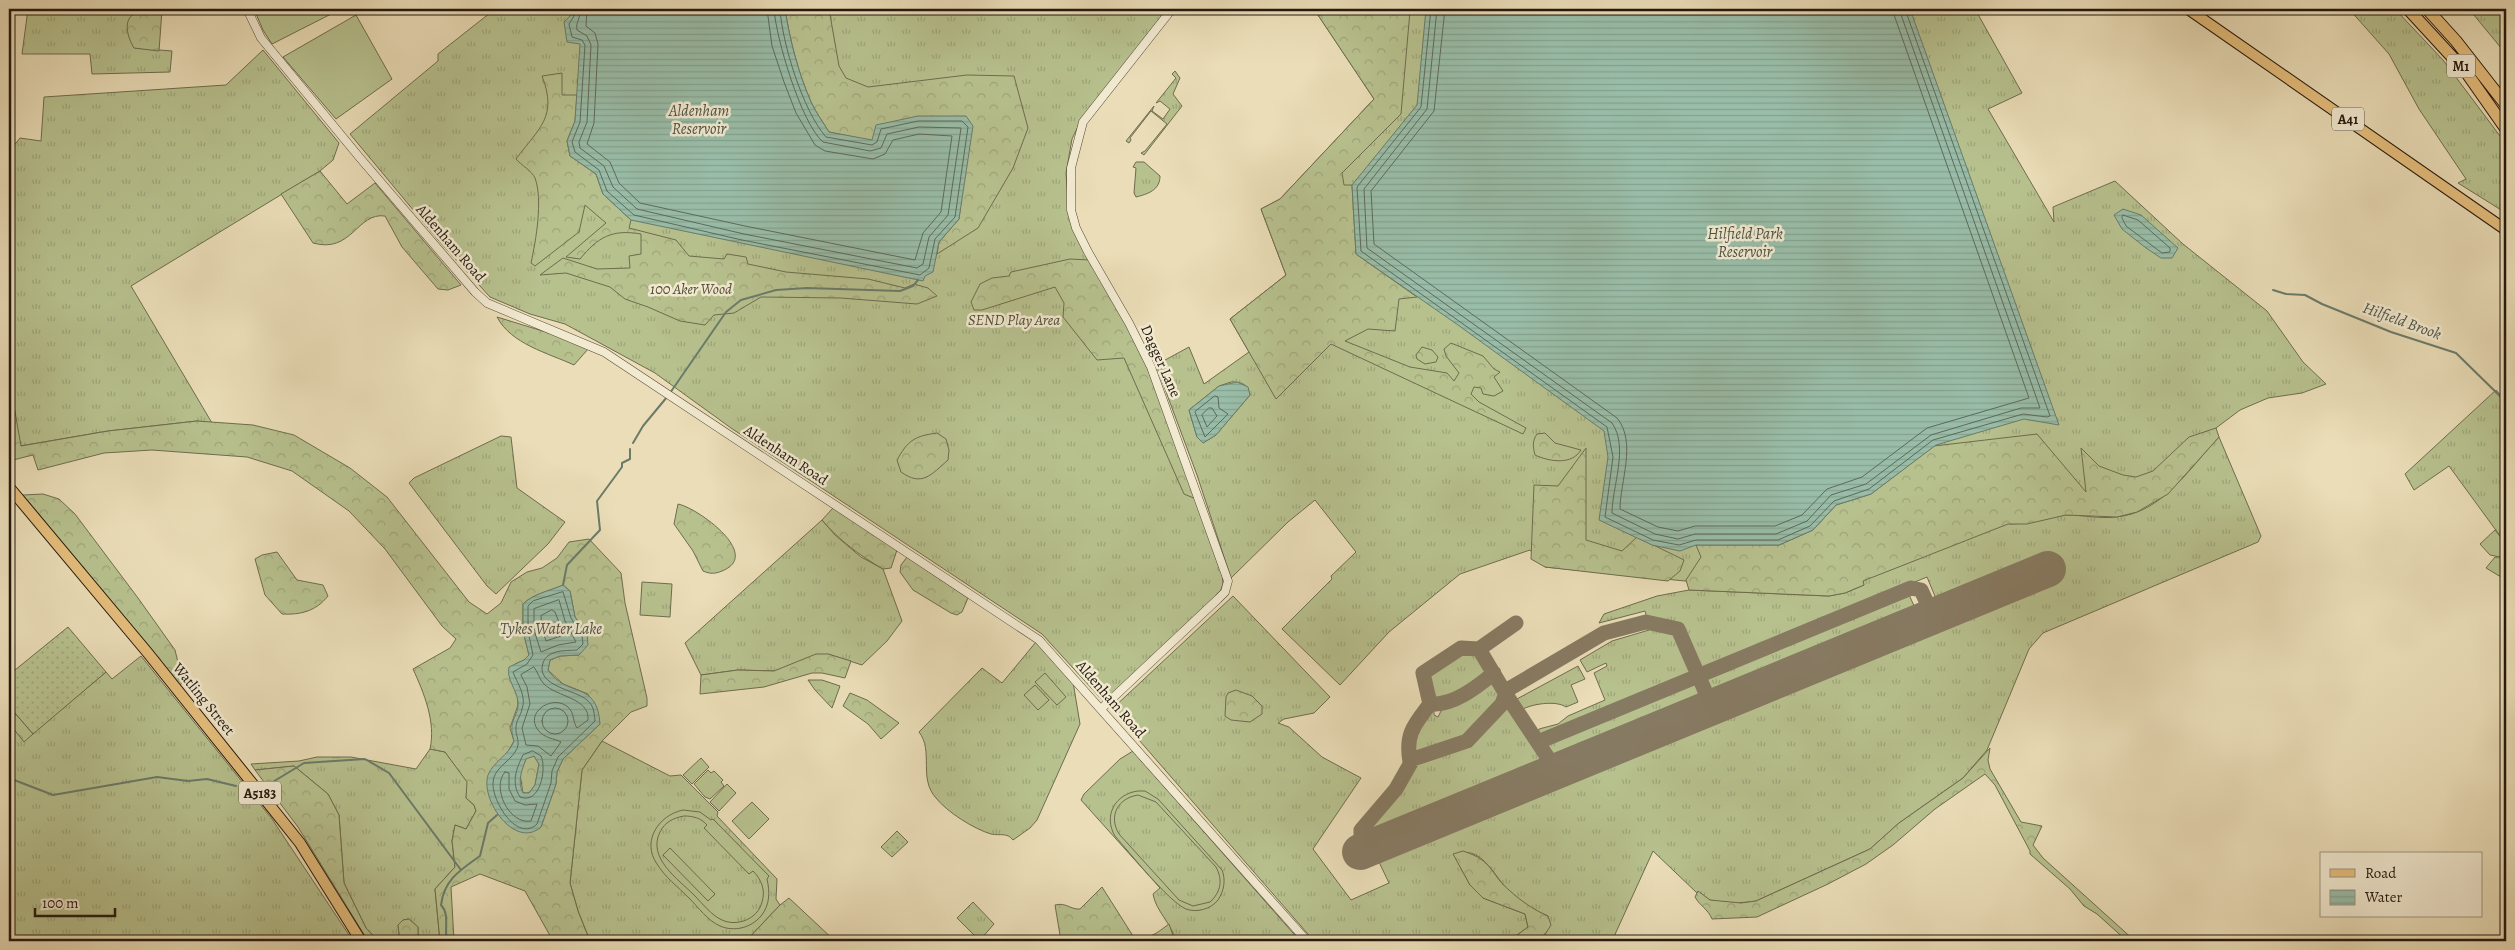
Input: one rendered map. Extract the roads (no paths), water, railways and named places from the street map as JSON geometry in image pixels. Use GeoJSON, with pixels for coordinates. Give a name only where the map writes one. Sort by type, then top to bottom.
{"type":"FeatureCollection","features":[{"type":"Feature","properties":{"kind":"highway","name":"M1"},"geometry":{"type":"LineString","coordinates":[[2408,9],[2466,72],[2506,129]]}},
{"type":"Feature","properties":{"kind":"highway","name":"M1"},"geometry":{"type":"LineString","coordinates":[[2427,9],[2456,41],[2506,105]]}},
{"type":"Feature","properties":{"kind":"main road","name":"A41"},"geometry":{"type":"LineString","coordinates":[[2188,9],[2506,230]]}},
{"type":"Feature","properties":{"kind":"main road","name":"Watling Street"},"geometry":{"type":"LineString","coordinates":[[9,487],[147,652],[300,843],[362,941]]}},
{"type":"Feature","properties":{"kind":"street","name":"Aldenham Road"},"geometry":{"type":"LineString","coordinates":[[247,9],[261,38],[360,158],[475,292],[497,308],[604,352],[1038,640],[1307,941]]}},
{"type":"Feature","properties":{"kind":"street","name":"Dagger Lane"},"geometry":{"type":"LineString","coordinates":[[1101,709],[1223,594],[1228,581],[1151,367],[1129,323],[1088,252],[1076,228],[1071,210],[1071,168],[1083,122],[1172,9]]}},
{"type":"Feature","properties":{"kind":"water","name":"Aldenham Reservoir"},"geometry":{"type":"Polygon","coordinates":[[[568,9],[785,9],[792,45],[806,91],[829,132],[872,140],[876,125],[918,116],[966,116],[973,126],[959,219],[939,242],[933,272],[925,276],[923,281],[631,220],[603,194],[596,174],[570,156],[567,141],[575,121],[580,44],[567,42],[564,22],[570,16],[568,9]]]}},
{"type":"Feature","properties":{"kind":"water","name":"Hilfield Park Reservoir"},"geometry":{"type":"Polygon","coordinates":[[[1426,9],[1910,9],[2059,425],[2024,419],[1936,445],[1871,494],[1836,505],[1813,530],[1779,545],[1696,545],[1680,551],[1652,545],[1599,520],[1608,457],[1604,431],[1356,254],[1352,185],[1417,105],[1426,9]]]}},
{"type":"Feature","properties":{"kind":"water"},"geometry":{"type":"Polygon","coordinates":[[[2123,209],[2141,215],[2178,248],[2172,258],[2161,258],[2122,229],[2114,215],[2123,209]]]}},
{"type":"Feature","properties":{"kind":"water"},"geometry":{"type":"Polygon","coordinates":[[[1237,382],[1248,387],[1250,395],[1216,435],[1203,443],[1197,437],[1189,410],[1219,386],[1237,382]]]}},
{"type":"Feature","properties":{"kind":"water","name":"Tykes Water Lake"},"geometry":{"type":"Polygon","coordinates":[[[563,585],[570,591],[575,617],[587,634],[588,645],[579,655],[560,656],[550,660],[548,670],[556,679],[587,695],[593,701],[598,710],[600,724],[563,759],[557,772],[556,784],[541,827],[531,832],[521,832],[511,827],[494,809],[489,797],[488,775],[514,741],[512,723],[517,712],[518,702],[508,671],[509,667],[524,660],[529,655],[523,631],[523,604],[536,595],[563,585]],[[534,756],[526,759],[520,780],[523,793],[529,793],[535,785],[539,764],[534,756]]]}},
{"type":"Feature","properties":{"kind":"waterway"},"geometry":{"type":"LineString","coordinates":[[670,393],[726,312],[741,300],[776,290],[807,288],[900,291],[913,286],[918,280]]}},
{"type":"Feature","properties":{"kind":"waterway","name":"Hilfield Brook"},"geometry":{"type":"LineString","coordinates":[[2273,290],[2286,294],[2305,295],[2322,304],[2391,332],[2456,353],[2506,402]]}},
{"type":"Feature","properties":{"kind":"waterway"},"geometry":{"type":"LineString","coordinates":[[633,443],[643,426],[667,397]]}},
{"type":"Feature","properties":{"kind":"waterway"},"geometry":{"type":"LineString","coordinates":[[563,585],[567,565],[600,530],[597,501],[622,467],[622,463],[630,459],[630,449]]}},
{"type":"Feature","properties":{"kind":"waterway"},"geometry":{"type":"LineString","coordinates":[[271,783],[304,763],[365,759],[389,773],[461,870]]}},
{"type":"Feature","properties":{"kind":"waterway"},"geometry":{"type":"LineString","coordinates":[[9,778],[53,795],[157,777],[188,781],[207,779],[236,786]]}},
{"type":"Feature","properties":{"kind":"waterway"},"geometry":{"type":"LineString","coordinates":[[447,941],[446,917],[441,905],[443,896],[454,876],[480,856],[488,823],[497,815]]}},
{"type":"Feature","properties":{"kind":"park label","name":"100 Aker Wood"},"geometry":{"type":"Point","coordinates":[691,289]}},
{"type":"Feature","properties":{"kind":"park label","name":"SEND Play Area"},"geometry":{"type":"Point","coordinates":[1014,320]}}]}
